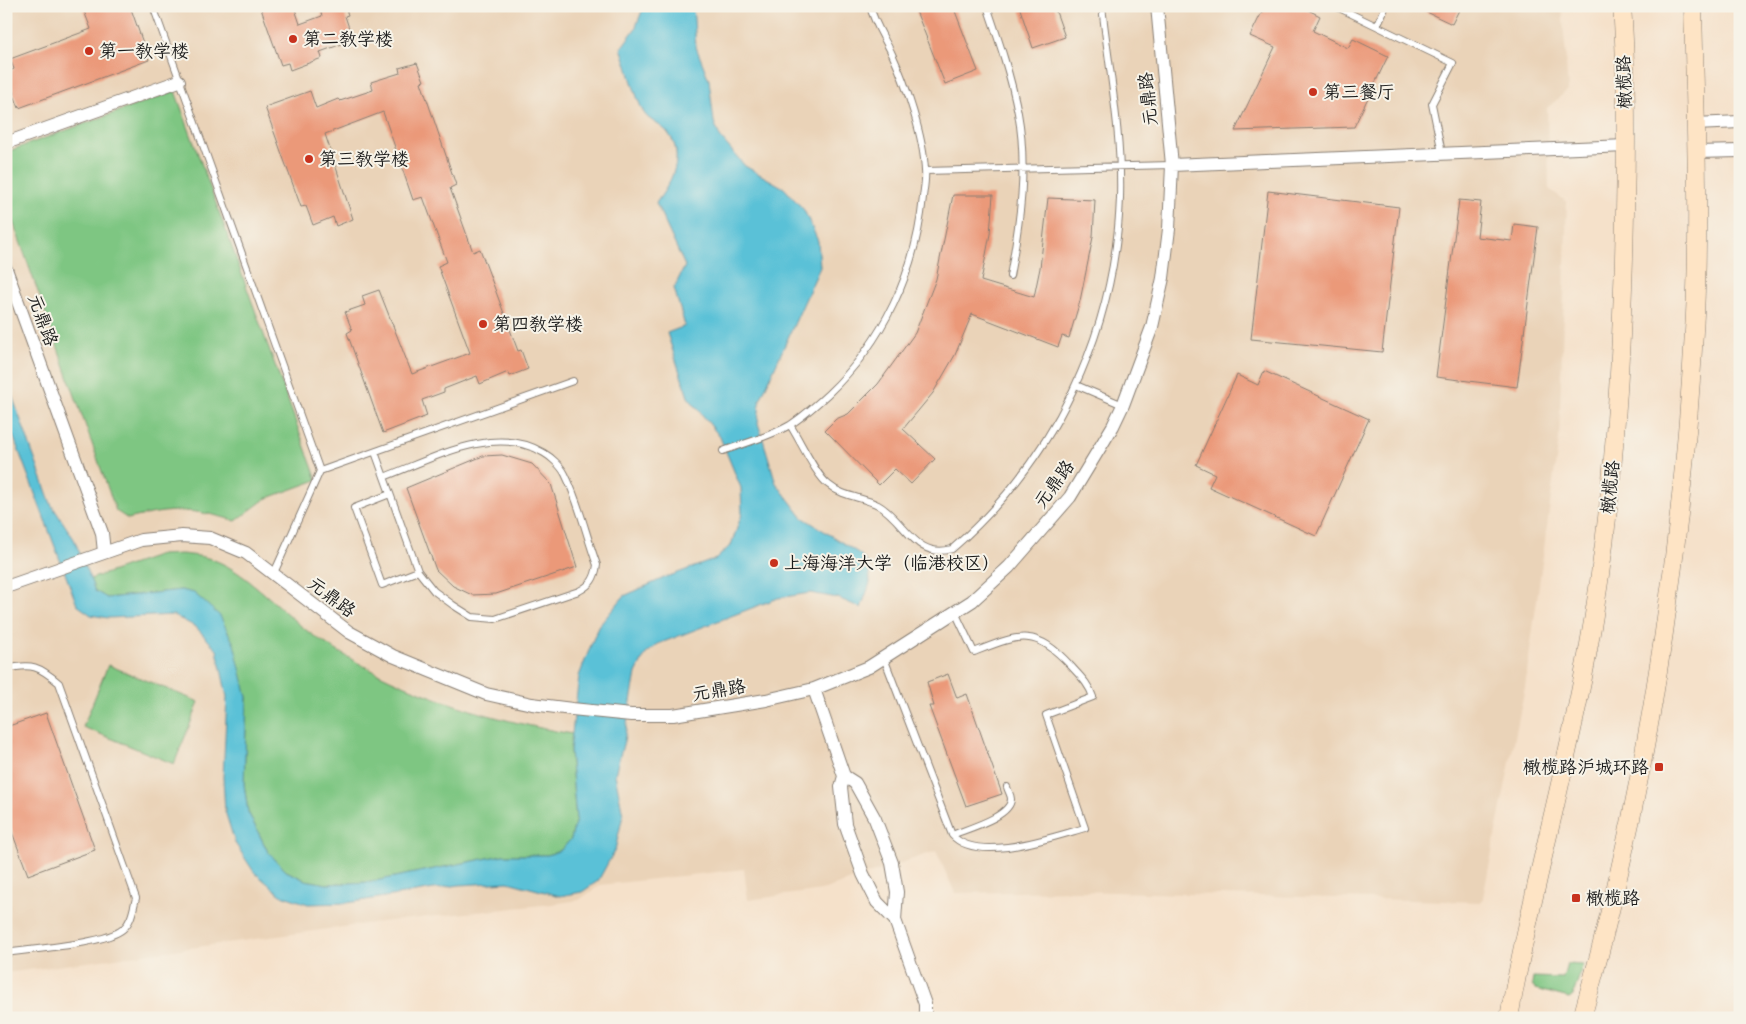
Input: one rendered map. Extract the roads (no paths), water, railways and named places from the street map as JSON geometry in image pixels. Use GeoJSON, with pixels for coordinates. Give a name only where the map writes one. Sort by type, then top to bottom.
{"type":"FeatureCollection","features":[{"type":"Feature","properties":{"kind":"main road","name":"橄榄路"},"geometry":{"type":"LineString","coordinates":[[1509,1018],[1518,968],[1546,850],[1587,659],[1601,572],[1612,472],[1622,331],[1626,146],[1622,6]]}},
{"type":"Feature","properties":{"kind":"main road"},"geometry":{"type":"LineString","coordinates":[[1582,1018],[1600,956],[1629,829],[1672,578],[1685,452],[1695,313],[1696,152],[1693,6]]}},
{"type":"Feature","properties":{"kind":"street","name":"元鼎路"},"geometry":{"type":"LineString","coordinates":[[6,587],[141,540],[182,536],[210,538],[246,553],[349,632],[393,656],[486,694],[532,704],[631,715],[673,715],[766,700],[814,689],[869,667],[972,601],[1009,567],[1070,497],[1114,426],[1152,328],[1163,278],[1169,229],[1172,165],[1157,6]]}},
{"type":"Feature","properties":{"kind":"street"},"geometry":{"type":"LineString","coordinates":[[6,143],[179,81]]}},
{"type":"Feature","properties":{"kind":"street"},"geometry":{"type":"LineString","coordinates":[[1695,124],[1740,122]]}},
{"type":"Feature","properties":{"kind":"street"},"geometry":{"type":"LineString","coordinates":[[1172,165],[1626,146]]}},
{"type":"Feature","properties":{"kind":"street"},"geometry":{"type":"LineString","coordinates":[[1696,152],[1740,151]]}},
{"type":"Feature","properties":{"kind":"street","name":"元鼎路"},"geometry":{"type":"LineString","coordinates":[[6,269],[102,533],[104,552]]}},
{"type":"Feature","properties":{"kind":"street"},"geometry":{"type":"LineString","coordinates":[[814,689],[844,776],[841,787],[846,824],[863,874],[876,902],[895,920]]}},
{"type":"Feature","properties":{"kind":"street"},"geometry":{"type":"LineString","coordinates":[[844,776],[855,783],[875,820],[892,863],[897,892],[895,920],[925,1004],[925,1018]]}},
{"type":"Feature","properties":{"kind":"lane"},"geometry":{"type":"LineString","coordinates":[[152,6],[320,471],[274,573]]}},
{"type":"Feature","properties":{"kind":"lane"},"geometry":{"type":"LineString","coordinates":[[723,451],[790,425],[809,411],[840,383],[882,327],[899,295],[914,252],[922,212],[925,171],[921,144],[907,92],[870,6]]}},
{"type":"Feature","properties":{"kind":"lane"},"geometry":{"type":"LineString","coordinates":[[986,6],[1005,60],[1018,114],[1023,169],[1020,222],[1010,276]]}},
{"type":"Feature","properties":{"kind":"lane"},"geometry":{"type":"LineString","coordinates":[[790,425],[819,474],[829,486],[877,505],[888,512],[918,544],[932,551],[952,549],[970,534],[1000,503],[1025,472],[1050,434],[1076,385],[1096,337],[1108,294],[1116,253],[1120,197],[1119,167],[1102,6]]}},
{"type":"Feature","properties":{"kind":"lane"},"geometry":{"type":"LineString","coordinates":[[1335,6],[1453,63],[1432,104],[1442,153]]}},
{"type":"Feature","properties":{"kind":"lane"},"geometry":{"type":"LineString","coordinates":[[1377,26],[1386,6]]}},
{"type":"Feature","properties":{"kind":"lane"},"geometry":{"type":"LineString","coordinates":[[925,171],[1172,165]]}},
{"type":"Feature","properties":{"kind":"lane"},"geometry":{"type":"LineString","coordinates":[[320,471],[573,381]]}},
{"type":"Feature","properties":{"kind":"lane"},"geometry":{"type":"LineString","coordinates":[[1076,385],[1123,405]]}},
{"type":"Feature","properties":{"kind":"lane"},"geometry":{"type":"LineString","coordinates":[[375,452],[418,571],[434,591],[472,617],[495,619],[579,591],[588,586],[595,575],[597,565],[565,473],[549,456],[530,444],[507,440],[482,441],[384,476]]}},
{"type":"Feature","properties":{"kind":"lane"},"geometry":{"type":"LineString","coordinates":[[390,494],[354,508],[382,585],[418,571]]}},
{"type":"Feature","properties":{"kind":"lane"},"geometry":{"type":"LineString","coordinates":[[884,658],[952,835],[958,842],[966,846],[996,848],[1040,841],[1085,828],[1046,715],[1093,697],[1090,687],[1054,648],[1040,640],[1024,636],[1006,639],[974,652],[955,612]]}},
{"type":"Feature","properties":{"kind":"lane"},"geometry":{"type":"LineString","coordinates":[[6,669],[27,664],[44,670],[59,683],[136,898],[132,916],[123,929],[107,938],[6,953]]}},
{"type":"Feature","properties":{"kind":"lane"},"geometry":{"type":"LineString","coordinates":[[952,835],[1001,814],[1009,806],[1011,798],[1007,787]]}},
{"type":"Feature","properties":{"kind":"water"},"geometry":{"type":"Polygon","coordinates":[[[644,6],[693,6],[696,47],[709,80],[714,122],[720,137],[745,166],[784,188],[804,210],[818,241],[820,267],[760,400],[758,423],[776,483],[802,517],[860,554],[869,565],[870,583],[861,608],[838,598],[810,593],[778,598],[658,644],[645,655],[636,673],[624,741],[615,774],[623,815],[615,850],[598,881],[582,892],[560,896],[508,882],[459,885],[347,903],[308,904],[281,895],[254,872],[235,843],[225,811],[223,777],[227,697],[217,650],[196,627],[173,615],[108,618],[91,615],[77,605],[6,417],[6,379],[51,504],[74,539],[95,591],[107,598],[181,590],[194,593],[220,616],[234,644],[247,697],[244,784],[248,812],[268,852],[286,871],[305,880],[327,884],[370,882],[503,855],[548,855],[561,850],[571,839],[576,819],[570,750],[579,676],[598,627],[624,596],[664,578],[716,559],[731,545],[742,514],[741,488],[720,437],[688,397],[667,333],[685,326],[674,288],[685,266],[656,203],[671,178],[676,160],[676,151],[668,133],[644,113],[621,48],[635,29],[644,6]]]}},
{"type":"Feature","properties":{"kind":"place","name":"第二教学楼"},"geometry":{"type":"Point","coordinates":[293,39]}},
{"type":"Feature","properties":{"kind":"place","name":"第一教学楼"},"geometry":{"type":"Point","coordinates":[89,51]}},
{"type":"Feature","properties":{"kind":"place","name":"第三餐厅"},"geometry":{"type":"Point","coordinates":[1313,92]}},
{"type":"Feature","properties":{"kind":"place","name":"第三教学楼"},"geometry":{"type":"Point","coordinates":[309,159]}},
{"type":"Feature","properties":{"kind":"place","name":"第四教学楼"},"geometry":{"type":"Point","coordinates":[483,324]}},
{"type":"Feature","properties":{"kind":"place","name":"上海海洋大学（临港校区）"},"geometry":{"type":"Point","coordinates":[774,563]}},
{"type":"Feature","properties":{"kind":"place","name":"橄榄路沪城环路"},"geometry":{"type":"Point","coordinates":[1659,767]}},
{"type":"Feature","properties":{"kind":"place","name":"橄榄路"},"geometry":{"type":"Point","coordinates":[1576,898]}}]}
